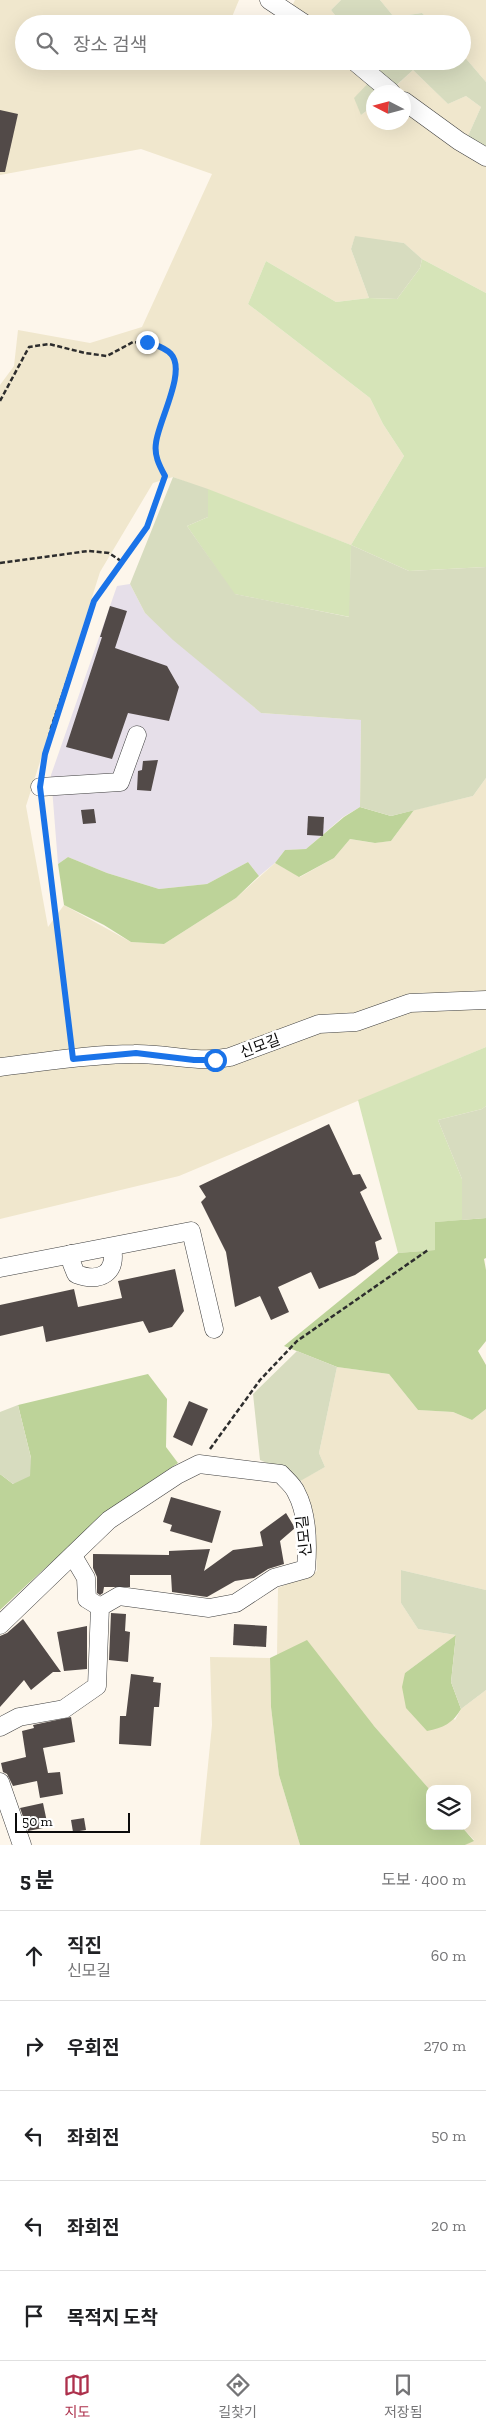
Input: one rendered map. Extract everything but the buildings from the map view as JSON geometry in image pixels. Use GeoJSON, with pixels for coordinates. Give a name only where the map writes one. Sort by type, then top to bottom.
{"type":"FeatureCollection","features":[{"type":"Feature","properties":{"kind":"street"},"geometry":{"type":"LineString","coordinates":[[269,0],[292,15]]}},
{"type":"Feature","properties":{"kind":"street"},"geometry":{"type":"LineString","coordinates":[[365,70],[383,85]]}},
{"type":"Feature","properties":{"kind":"street"},"geometry":{"type":"LineString","coordinates":[[411,106],[459,141],[486,157]]}},
{"type":"Feature","properties":{"kind":"street"},"geometry":{"type":"LineString","coordinates":[[40,787],[120,782],[137,735]]}},
{"type":"Feature","properties":{"kind":"street","name":"신모길"},"geometry":{"type":"LineString","coordinates":[[0,1067],[136,1053],[194,1060],[215,1060],[230,1057],[320,1024],[356,1022],[410,1003],[486,1000]]}},
{"type":"Feature","properties":{"kind":"street"},"geometry":{"type":"LineString","coordinates":[[0,1268],[191,1231],[214,1329]]}},
{"type":"Feature","properties":{"kind":"street"},"geometry":{"type":"LineString","coordinates":[[71,1254],[76,1274],[85,1277],[100,1276],[106,1274],[112,1268],[114,1260],[112,1246]]}},
{"type":"Feature","properties":{"kind":"street"},"geometry":{"type":"LineString","coordinates":[[0,1624],[73,1556],[108,1520],[177,1475],[199,1464]]}},
{"type":"Feature","properties":{"kind":"street","name":"신모길"},"geometry":{"type":"LineString","coordinates":[[100,1607],[119,1596],[209,1608],[236,1603],[274,1578],[306,1569],[308,1551],[304,1519],[296,1492],[281,1474],[199,1464]]}},
{"type":"Feature","properties":{"kind":"street"},"geometry":{"type":"LineString","coordinates":[[0,1727],[19,1717],[64,1709],[96,1686],[100,1607],[87,1599],[86,1578],[73,1556]]}},
{"type":"Feature","properties":{"kind":"street"},"geometry":{"type":"LineString","coordinates":[[0,1782],[22,1845]]}},
{"type":"Feature","properties":{"kind":"path"},"geometry":{"type":"LineString","coordinates":[[0,401],[29,346],[49,344],[85,353],[107,356],[133,342],[147,342],[173,355],[177,369],[156,443],[157,460],[165,476],[147,527],[94,601],[51,728],[40,787],[73,1059]]}},
{"type":"Feature","properties":{"kind":"path"},"geometry":{"type":"LineString","coordinates":[[0,563],[88,551],[109,553],[121,561]]}},
{"type":"Feature","properties":{"kind":"path"},"geometry":{"type":"LineString","coordinates":[[199,1464],[260,1380],[297,1341],[428,1250]]}},
{"type":"Feature","properties":{"kind":"shaded area"},"geometry":{"type":"Polygon","coordinates":[[[0,0],[239,0],[233,15],[15,15],[15,70],[353,70],[369,82],[368,85],[366,85],[366,94],[361,115],[366,111],[366,130],[411,130],[411,112],[486,160],[486,293],[422,259],[404,243],[355,237],[351,249],[369,298],[336,302],[266,261],[248,304],[370,398],[383,424],[404,456],[351,545],[173,477],[153,483],[100,572],[26,806],[48,927],[64,905],[131,942],[164,944],[236,898],[275,863],[300,877],[334,858],[350,839],[374,843],[391,841],[414,810],[473,796],[486,778],[486,1047],[179,1176],[0,1219],[0,385],[14,366],[18,330],[90,343],[142,327],[212,174],[141,149],[0,175],[0,0]]]}},
{"type":"Feature","properties":{"kind":"shaded area"},"geometry":{"type":"Polygon","coordinates":[[[295,0],[341,0],[331,10],[335,15],[301,15],[291,8],[295,0]]]}},
{"type":"Feature","properties":{"kind":"shaded area"},"geometry":{"type":"Polygon","coordinates":[[[380,0],[486,0],[486,82],[471,64],[471,15],[424,15],[422,13],[392,15],[380,0]]]}},
{"type":"Feature","properties":{"kind":"shaded area"},"geometry":{"type":"Polygon","coordinates":[[[413,70],[448,104],[466,96],[481,107],[468,136],[411,99],[411,85],[397,85],[413,70]]]}},
{"type":"Feature","properties":{"kind":"shaded area"},"geometry":{"type":"Polygon","coordinates":[[[130,584],[145,613],[261,713],[361,720],[360,807],[343,817],[306,849],[285,850],[275,863],[259,876],[248,862],[207,884],[159,889],[107,873],[68,857],[58,864],[51,775],[117,586],[130,584]]]}},
{"type":"Feature","properties":{"kind":"shaded area"},"geometry":{"type":"Polygon","coordinates":[[[337,1367],[389,1374],[418,1410],[453,1412],[472,1420],[486,1409],[486,1590],[401,1570],[401,1603],[418,1629],[456,1635],[405,1673],[455,1720],[461,1709],[486,1690],[486,1845],[465,1845],[474,1840],[465,1830],[471,1830],[471,1785],[426,1785],[374,1726],[277,1655],[278,1588],[317,1571],[314,1519],[301,1480],[325,1467],[319,1453],[337,1367]]]}},
{"type":"Feature","properties":{"kind":"shaded area"},"geometry":{"type":"Polygon","coordinates":[[[210,1657],[270,1658],[271,1707],[279,1775],[300,1845],[200,1845],[212,1725],[210,1657]]]}},
{"type":"Feature","properties":{"kind":"green space"},"geometry":{"type":"Polygon","coordinates":[[[341,0],[380,0],[392,15],[335,15],[331,10],[341,0]]]}},
{"type":"Feature","properties":{"kind":"green space"},"geometry":{"type":"Polygon","coordinates":[[[422,13],[424,15],[408,15],[422,13]]]}},
{"type":"Feature","properties":{"kind":"green space"},"geometry":{"type":"Polygon","coordinates":[[[471,64],[486,82],[486,148],[468,136],[481,107],[466,96],[448,104],[413,70],[471,70],[471,64]]]}},
{"type":"Feature","properties":{"kind":"green space"},"geometry":{"type":"Polygon","coordinates":[[[376,70],[413,70],[397,85],[366,85],[378,73],[376,70]]]}},
{"type":"Feature","properties":{"kind":"green space"},"geometry":{"type":"Polygon","coordinates":[[[366,86],[366,111],[361,115],[354,98],[366,86]]]}},
{"type":"Feature","properties":{"kind":"green space"},"geometry":{"type":"Polygon","coordinates":[[[355,236],[404,243],[422,259],[420,268],[397,299],[369,298],[351,249],[355,236]]]}},
{"type":"Feature","properties":{"kind":"green space"},"geometry":{"type":"Polygon","coordinates":[[[422,259],[486,293],[486,567],[409,571],[351,545],[404,456],[383,424],[370,398],[248,304],[266,261],[336,302],[369,298],[397,299],[420,268],[422,259]]]}},
{"type":"Feature","properties":{"kind":"green space"},"geometry":{"type":"Polygon","coordinates":[[[173,477],[208,489],[208,517],[187,526],[235,594],[349,617],[351,545],[409,571],[486,567],[486,778],[473,796],[391,816],[360,807],[361,720],[261,713],[173,640],[145,613],[130,584],[173,477]]]}},
{"type":"Feature","properties":{"kind":"green space"},"geometry":{"type":"Polygon","coordinates":[[[208,489],[351,545],[350,617],[234,594],[187,526],[208,517],[208,489]]]}},
{"type":"Feature","properties":{"kind":"green space"},"geometry":{"type":"Polygon","coordinates":[[[360,807],[391,816],[414,810],[391,841],[375,843],[350,839],[334,858],[299,877],[275,863],[285,850],[306,849],[344,817],[360,807]]]}},
{"type":"Feature","properties":{"kind":"green space"},"geometry":{"type":"Polygon","coordinates":[[[68,857],[107,873],[159,889],[207,884],[248,862],[259,876],[236,898],[164,944],[131,942],[104,925],[64,905],[58,864],[68,857]]]}},
{"type":"Feature","properties":{"kind":"green space"},"geometry":{"type":"Polygon","coordinates":[[[486,1047],[486,1106],[482,1109],[438,1120],[462,1179],[462,1220],[435,1222],[435,1250],[398,1253],[358,1100],[486,1047]]]}},
{"type":"Feature","properties":{"kind":"green space"},"geometry":{"type":"Polygon","coordinates":[[[486,1106],[486,1218],[462,1220],[462,1179],[438,1120],[482,1109],[486,1106]]]}},
{"type":"Feature","properties":{"kind":"green space"},"geometry":{"type":"Polygon","coordinates":[[[486,1218],[486,1258],[484,1259],[486,1270],[486,1341],[478,1351],[486,1365],[486,1409],[472,1420],[453,1412],[418,1410],[389,1374],[337,1367],[284,1346],[398,1253],[435,1250],[435,1222],[486,1218]]]}},
{"type":"Feature","properties":{"kind":"green space"},"geometry":{"type":"Polygon","coordinates":[[[297,1351],[337,1367],[319,1453],[325,1467],[295,1484],[289,1472],[260,1460],[253,1394],[297,1351]]]}},
{"type":"Feature","properties":{"kind":"green space"},"geometry":{"type":"Polygon","coordinates":[[[148,1374],[167,1399],[166,1447],[178,1463],[108,1514],[64,1551],[0,1610],[0,1474],[13,1484],[31,1458],[18,1405],[148,1374]]]}},
{"type":"Feature","properties":{"kind":"green space"},"geometry":{"type":"Polygon","coordinates":[[[18,1405],[31,1458],[30,1476],[13,1484],[0,1474],[0,1412],[18,1405]]]}},
{"type":"Feature","properties":{"kind":"green space"},"geometry":{"type":"Polygon","coordinates":[[[401,1570],[486,1590],[486,1690],[461,1709],[451,1682],[456,1635],[418,1629],[401,1603],[401,1570]]]}},
{"type":"Feature","properties":{"kind":"green space"},"geometry":{"type":"Polygon","coordinates":[[[456,1635],[451,1682],[461,1709],[455,1718],[447,1724],[427,1731],[406,1708],[402,1687],[405,1673],[456,1635]]]}},
{"type":"Feature","properties":{"kind":"green space"},"geometry":{"type":"Polygon","coordinates":[[[307,1640],[374,1726],[426,1785],[426,1830],[464,1830],[474,1841],[465,1845],[300,1845],[279,1775],[271,1707],[270,1658],[307,1640]]]}},
{"type":"Feature","properties":{"kind":"route"},"geometry":{"type":"LineString","coordinates":[[147,342],[173,355],[177,369],[156,443],[157,460],[165,476],[147,527],[94,601],[51,728],[40,787],[73,1059],[136,1053],[194,1060],[215,1060]]}}]}
